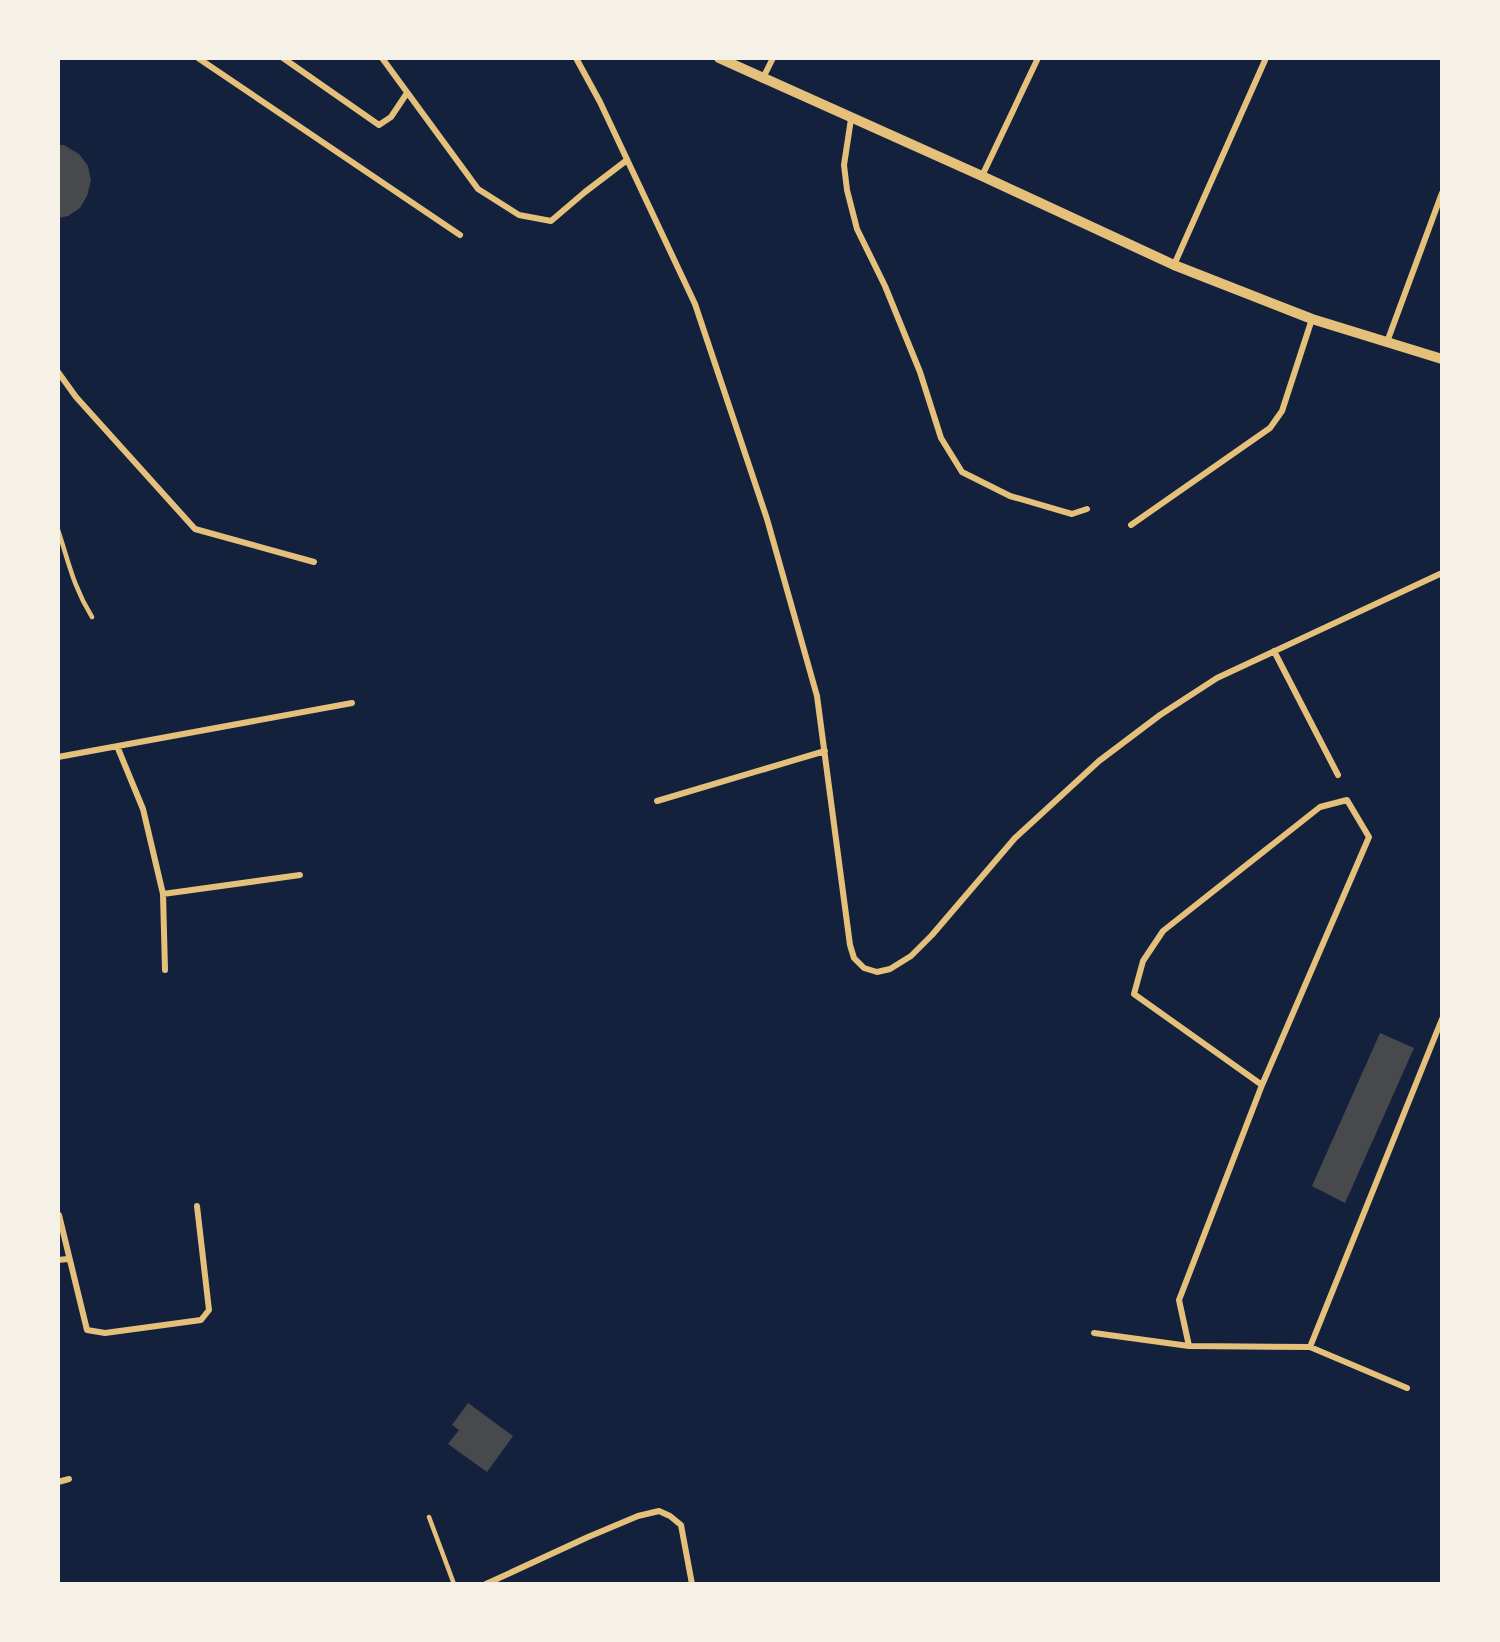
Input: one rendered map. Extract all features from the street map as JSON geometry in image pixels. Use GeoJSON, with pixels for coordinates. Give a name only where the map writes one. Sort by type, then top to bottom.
{"type":"FeatureCollection","features":[{"type":"Feature","properties":{"kind":"street"},"geometry":{"type":"LineString","coordinates":[[198,58],[460,235]]}},
{"type":"Feature","properties":{"kind":"street"},"geometry":{"type":"LineString","coordinates":[[283,58],[379,125],[391,117],[407,93]]}},
{"type":"Feature","properties":{"kind":"street"},"geometry":{"type":"LineString","coordinates":[[382,58],[478,189],[519,215],[551,221],[627,160]]}},
{"type":"Feature","properties":{"kind":"street"},"geometry":{"type":"LineString","coordinates":[[576,58],[600,102],[695,304],[759,496],[797,620],[817,696],[850,945],[854,958],[864,968],[877,972],[890,969],[911,956],[1015,838],[1100,761],[1160,715],[1217,678],[1442,573]]}},
{"type":"Feature","properties":{"kind":"street"},"geometry":{"type":"LineString","coordinates":[[719,58],[1174,265],[1312,319],[1442,359]]}},
{"type":"Feature","properties":{"kind":"street"},"geometry":{"type":"LineString","coordinates":[[763,78],[773,58]]}},
{"type":"Feature","properties":{"kind":"street"},"geometry":{"type":"LineString","coordinates":[[982,176],[1038,58]]}},
{"type":"Feature","properties":{"kind":"street"},"geometry":{"type":"LineString","coordinates":[[1174,265],[1266,58]]}},
{"type":"Feature","properties":{"kind":"street"},"geometry":{"type":"LineString","coordinates":[[851,119],[844,165],[847,190],[857,229],[885,286],[920,372],[941,438],[962,472],[1010,496],[1072,514],[1087,509]]}},
{"type":"Feature","properties":{"kind":"street"},"geometry":{"type":"LineString","coordinates":[[1387,342],[1442,194]]}},
{"type":"Feature","properties":{"kind":"street"},"geometry":{"type":"LineString","coordinates":[[1131,525],[1270,428],[1282,411],[1312,319]]}},
{"type":"Feature","properties":{"kind":"street"},"geometry":{"type":"LineString","coordinates":[[58,372],[76,397],[195,529],[314,562]]}},
{"type":"Feature","properties":{"kind":"street"},"geometry":{"type":"LineString","coordinates":[[1274,651],[1338,775]]}},
{"type":"Feature","properties":{"kind":"street"},"geometry":{"type":"LineString","coordinates":[[58,757],[352,703]]}},
{"type":"Feature","properties":{"kind":"street"},"geometry":{"type":"LineString","coordinates":[[117,746],[143,809],[163,894],[165,970]]}},
{"type":"Feature","properties":{"kind":"street"},"geometry":{"type":"LineString","coordinates":[[657,801],[825,751]]}},
{"type":"Feature","properties":{"kind":"street"},"geometry":{"type":"LineString","coordinates":[[1189,1346],[1179,1300],[1262,1085],[1369,837],[1347,800],[1320,807],[1163,931],[1143,962],[1134,994],[1262,1085]]}},
{"type":"Feature","properties":{"kind":"street"},"geometry":{"type":"LineString","coordinates":[[163,894],[300,875]]}},
{"type":"Feature","properties":{"kind":"street"},"geometry":{"type":"LineString","coordinates":[[1310,1347],[1442,1019]]}},
{"type":"Feature","properties":{"kind":"street"},"geometry":{"type":"LineString","coordinates":[[59,1215],[87,1330],[105,1333],[201,1320],[209,1310],[196,1206]]}},
{"type":"Feature","properties":{"kind":"street"},"geometry":{"type":"LineString","coordinates":[[58,1260],[68,1259]]}},
{"type":"Feature","properties":{"kind":"street"},"geometry":{"type":"LineString","coordinates":[[1094,1333],[1189,1346],[1310,1347],[1407,1388]]}},
{"type":"Feature","properties":{"kind":"street"},"geometry":{"type":"LineString","coordinates":[[58,1482],[69,1479]]}},
{"type":"Feature","properties":{"kind":"street"},"geometry":{"type":"LineString","coordinates":[[486,1584],[638,1516],[658,1511],[670,1516],[681,1525],[692,1584]]}},
{"type":"Feature","properties":{"kind":"lane"},"geometry":{"type":"LineString","coordinates":[[58,530],[72,579],[92,617]]}},
{"type":"Feature","properties":{"kind":"lane"},"geometry":{"type":"LineString","coordinates":[[429,1517],[454,1584]]}},
{"type":"Feature","properties":{"kind":"building"},"geometry":{"type":"Polygon","coordinates":[[[58,145],[64,145],[79,154],[88,166],[91,181],[87,196],[80,208],[68,216],[58,218],[58,145]]]}},
{"type":"Feature","properties":{"kind":"building"},"geometry":{"type":"Polygon","coordinates":[[[1380,1033],[1414,1048],[1345,1203],[1312,1186],[1380,1033]]]}},
{"type":"Feature","properties":{"kind":"building"},"geometry":{"type":"Polygon","coordinates":[[[468,1403],[513,1436],[487,1472],[448,1444],[459,1430],[452,1425],[468,1403]]]}}]}
